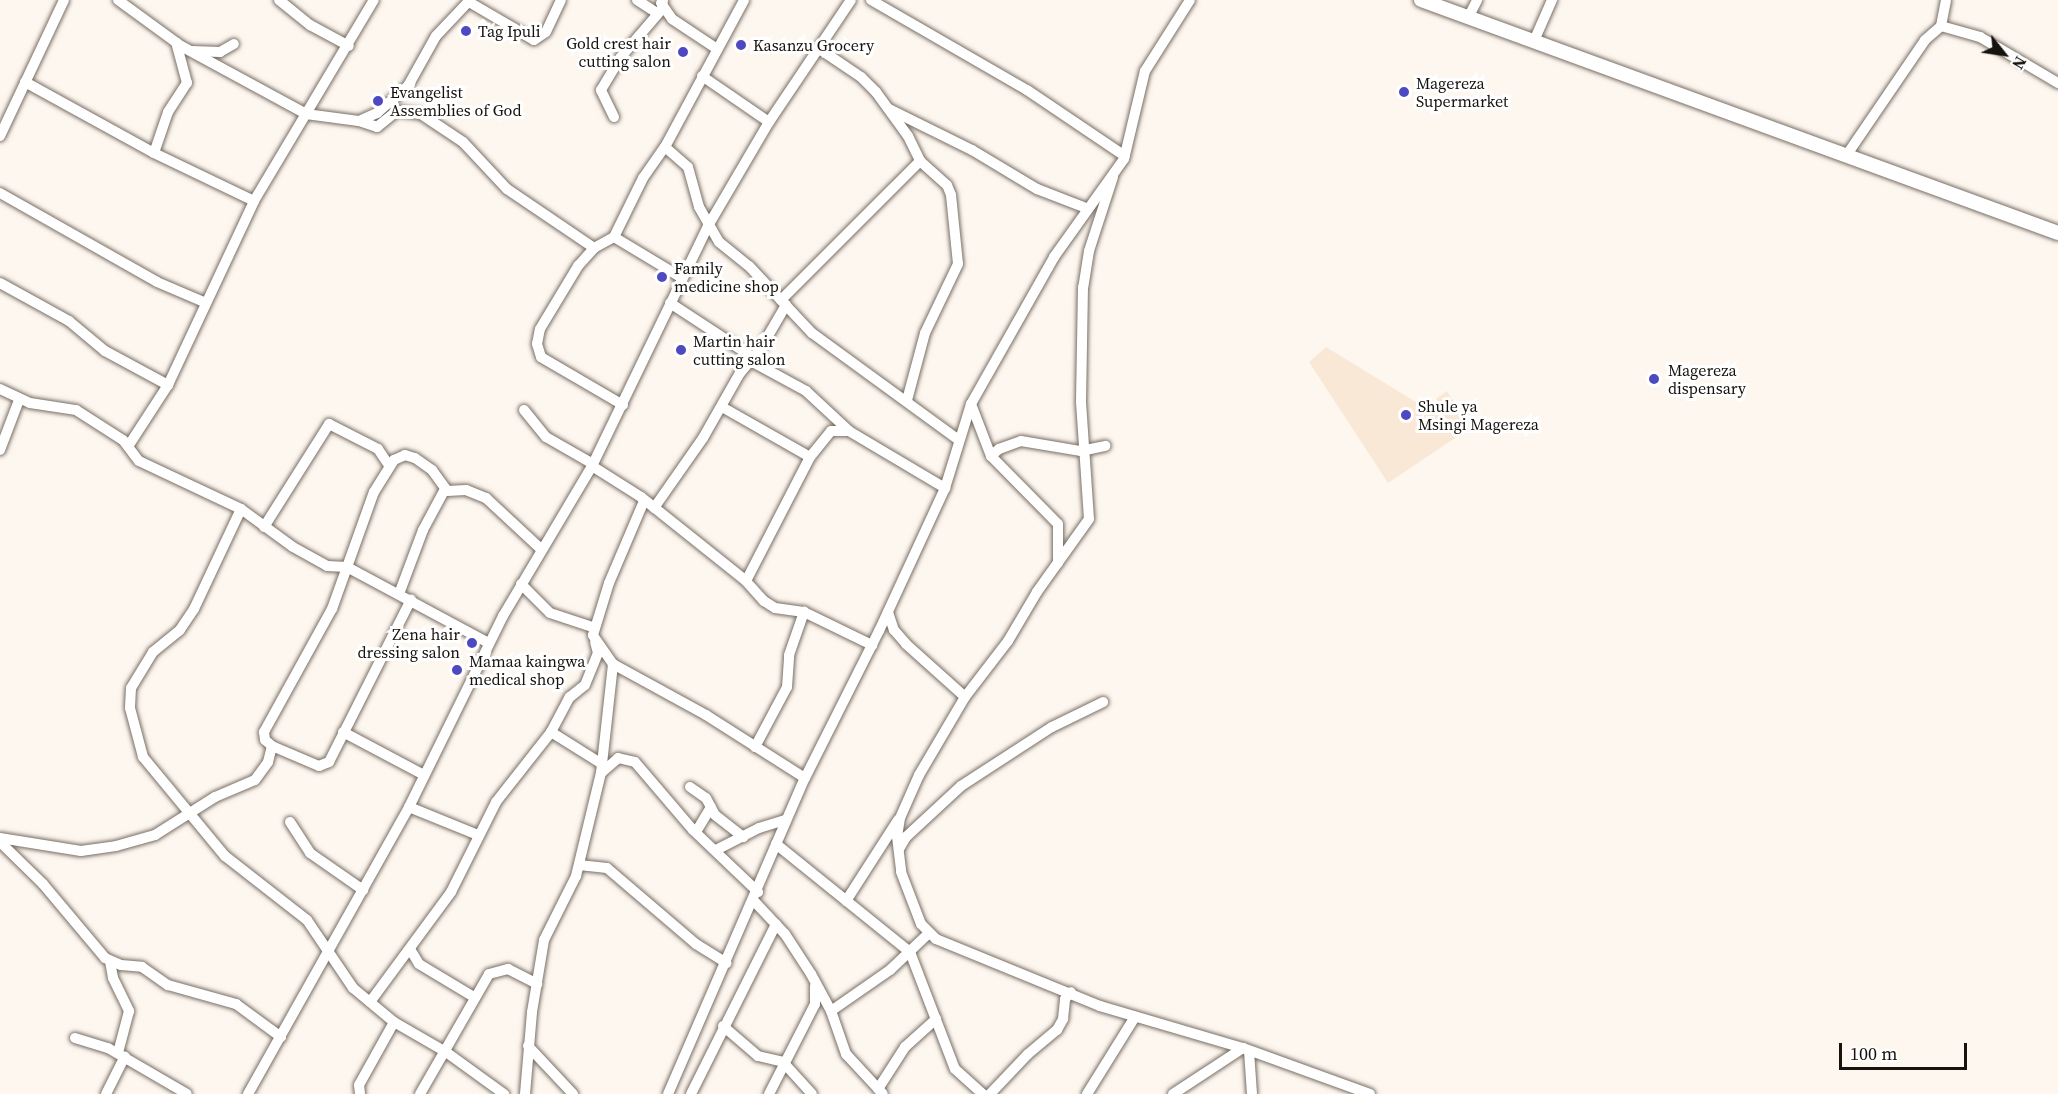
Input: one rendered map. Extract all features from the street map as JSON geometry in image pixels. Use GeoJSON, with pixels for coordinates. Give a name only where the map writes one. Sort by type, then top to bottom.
{"type":"FeatureCollection","features":[{"type":"Feature","properties":{"kind":"street"},"geometry":{"type":"LineString","coordinates":[[0,136],[64,0]]}},
{"type":"Feature","properties":{"kind":"street"},"geometry":{"type":"LineString","coordinates":[[118,0],[176,42],[306,114],[359,121],[377,128],[397,111],[421,114],[463,142],[507,189],[594,248]]}},
{"type":"Feature","properties":{"kind":"street"},"geometry":{"type":"LineString","coordinates":[[279,0],[310,25],[349,46]]}},
{"type":"Feature","properties":{"kind":"street"},"geometry":{"type":"LineString","coordinates":[[129,445],[168,385],[204,302],[255,201],[349,46],[374,0]]}},
{"type":"Feature","properties":{"kind":"street"},"geometry":{"type":"LineString","coordinates":[[359,121],[377,113],[408,86],[436,36],[469,1],[536,40],[546,32],[561,0]]}},
{"type":"Feature","properties":{"kind":"street"},"geometry":{"type":"LineString","coordinates":[[637,0],[661,5],[686,30],[717,49]]}},
{"type":"Feature","properties":{"kind":"street"},"geometry":{"type":"LineString","coordinates":[[623,405],[546,360],[537,350],[544,320],[594,248],[614,237],[643,178],[665,147],[744,0]]}},
{"type":"Feature","properties":{"kind":"street"},"geometry":{"type":"LineString","coordinates":[[249,1094],[409,807],[489,643],[521,584],[592,465],[708,226],[769,122],[851,0]]}},
{"type":"Feature","properties":{"kind":"street"},"geometry":{"type":"LineString","coordinates":[[871,0],[1027,90],[1125,156]]}},
{"type":"Feature","properties":{"kind":"street"},"geometry":{"type":"LineString","coordinates":[[668,1094],[756,896],[805,778],[888,612],[945,488],[971,404],[1022,311],[1086,208],[1113,177],[1125,156],[1145,71],[1190,0]]}},
{"type":"Feature","properties":{"kind":"street"},"geometry":{"type":"LineString","coordinates":[[1421,0],[2058,233]]}},
{"type":"Feature","properties":{"kind":"street"},"geometry":{"type":"LineString","coordinates":[[1469,16],[1477,0]]}},
{"type":"Feature","properties":{"kind":"street"},"geometry":{"type":"LineString","coordinates":[[1534,41],[1552,0]]}},
{"type":"Feature","properties":{"kind":"street"},"geometry":{"type":"LineString","coordinates":[[1846,156],[1925,40],[1941,26],[1946,0]]}},
{"type":"Feature","properties":{"kind":"street"},"geometry":{"type":"LineString","coordinates":[[614,117],[601,90],[620,58],[661,5]]}},
{"type":"Feature","properties":{"kind":"street"},"geometry":{"type":"LineString","coordinates":[[1941,26],[1980,37],[2058,82]]}},
{"type":"Feature","properties":{"kind":"street"},"geometry":{"type":"LineString","coordinates":[[154,153],[168,112],[187,83],[176,42]]}},
{"type":"Feature","properties":{"kind":"street"},"geometry":{"type":"LineString","coordinates":[[191,51],[220,52],[234,44]]}},
{"type":"Feature","properties":{"kind":"street"},"geometry":{"type":"LineString","coordinates":[[818,48],[861,77],[908,136],[920,161],[947,185],[959,253],[958,264],[926,333],[907,400]]}},
{"type":"Feature","properties":{"kind":"street"},"geometry":{"type":"LineString","coordinates":[[702,76],[769,122]]}},
{"type":"Feature","properties":{"kind":"street"},"geometry":{"type":"LineString","coordinates":[[25,82],[154,153],[255,201]]}},
{"type":"Feature","properties":{"kind":"street"},"geometry":{"type":"LineString","coordinates":[[0,108],[10,114]]}},
{"type":"Feature","properties":{"kind":"street"},"geometry":{"type":"LineString","coordinates":[[888,109],[972,150],[1036,189],[1086,208]]}},
{"type":"Feature","properties":{"kind":"street"},"geometry":{"type":"LineString","coordinates":[[665,147],[688,167],[708,226],[719,242],[783,302],[812,333],[959,440]]}},
{"type":"Feature","properties":{"kind":"street"},"geometry":{"type":"LineString","coordinates":[[654,508],[722,407],[740,373],[753,360],[783,302],[920,161]]}},
{"type":"Feature","properties":{"kind":"street"},"geometry":{"type":"LineString","coordinates":[[846,900],[900,818],[919,775],[965,697],[1008,641],[1089,519],[1084,450],[1083,287],[1089,251],[1113,177]]}},
{"type":"Feature","properties":{"kind":"street"},"geometry":{"type":"LineString","coordinates":[[0,193],[157,282],[204,302]]}},
{"type":"Feature","properties":{"kind":"street"},"geometry":{"type":"LineString","coordinates":[[614,237],[682,278]]}},
{"type":"Feature","properties":{"kind":"street"},"geometry":{"type":"LineString","coordinates":[[0,283],[69,321],[105,351],[168,385]]}},
{"type":"Feature","properties":{"kind":"street"},"geometry":{"type":"LineString","coordinates":[[670,303],[753,360],[806,391],[849,431],[945,488]]}},
{"type":"Feature","properties":{"kind":"street"},"geometry":{"type":"LineString","coordinates":[[0,389],[19,399],[76,410],[129,445],[145,464],[241,509],[264,527],[331,568],[347,567],[489,643]]}},
{"type":"Feature","properties":{"kind":"street"},"geometry":{"type":"LineString","coordinates":[[0,450],[19,399]]}},
{"type":"Feature","properties":{"kind":"street"},"geometry":{"type":"LineString","coordinates":[[971,404],[991,456],[1018,487],[1056,520],[1060,534],[1058,564]]}},
{"type":"Feature","properties":{"kind":"street"},"geometry":{"type":"LineString","coordinates":[[722,407],[810,457]]}},
{"type":"Feature","properties":{"kind":"street"},"geometry":{"type":"LineString","coordinates":[[524,410],[546,437],[592,465],[654,508],[746,580],[775,608],[804,612],[872,645]]}},
{"type":"Feature","properties":{"kind":"street"},"geometry":{"type":"LineString","coordinates":[[264,527],[329,424],[378,449],[388,464]]}},
{"type":"Feature","properties":{"kind":"street"},"geometry":{"type":"LineString","coordinates":[[746,580],[810,457],[831,430],[849,431]]}},
{"type":"Feature","properties":{"kind":"street"},"geometry":{"type":"LineString","coordinates":[[991,456],[1013,443],[1031,441],[1084,450],[1105,446]]}},
{"type":"Feature","properties":{"kind":"street"},"geometry":{"type":"LineString","coordinates":[[411,600],[329,762],[322,766],[272,746],[265,740],[264,732],[321,632],[388,464],[401,456],[415,458],[432,470],[446,489]]}},
{"type":"Feature","properties":{"kind":"street"},"geometry":{"type":"LineString","coordinates":[[446,489],[466,490],[492,502],[542,550]]}},
{"type":"Feature","properties":{"kind":"street"},"geometry":{"type":"LineString","coordinates":[[399,594],[423,530],[446,489]]}},
{"type":"Feature","properties":{"kind":"street"},"geometry":{"type":"LineString","coordinates":[[370,1002],[389,972],[410,949],[458,880],[496,802],[551,732],[570,697],[588,680],[598,653],[595,628],[609,583],[644,501]]}},
{"type":"Feature","properties":{"kind":"street"},"geometry":{"type":"LineString","coordinates":[[241,509],[194,609],[180,630],[153,652],[130,691],[143,757],[225,856],[303,916],[330,950],[342,974],[370,1002],[394,1022],[447,1052],[504,1094]]}},
{"type":"Feature","properties":{"kind":"street"},"geometry":{"type":"LineString","coordinates":[[521,584],[550,614],[595,628]]}},
{"type":"Feature","properties":{"kind":"street"},"geometry":{"type":"LineString","coordinates":[[755,747],[787,687],[789,655],[804,612]]}},
{"type":"Feature","properties":{"kind":"street"},"geometry":{"type":"LineString","coordinates":[[888,612],[894,630],[906,644],[965,697]]}},
{"type":"Feature","properties":{"kind":"street"},"geometry":{"type":"LineString","coordinates":[[595,641],[612,663],[805,778]]}},
{"type":"Feature","properties":{"kind":"street"},"geometry":{"type":"LineString","coordinates":[[525,1094],[528,1046],[537,984],[551,921],[572,885],[579,865],[602,769],[612,663]]}},
{"type":"Feature","properties":{"kind":"street"},"geometry":{"type":"LineString","coordinates":[[899,849],[906,837],[961,786],[1052,727],[1103,702]]}},
{"type":"Feature","properties":{"kind":"street"},"geometry":{"type":"LineString","coordinates":[[343,732],[424,775]]}},
{"type":"Feature","properties":{"kind":"street"},"geometry":{"type":"LineString","coordinates":[[551,732],[602,769]]}},
{"type":"Feature","properties":{"kind":"street"},"geometry":{"type":"LineString","coordinates":[[0,840],[94,851],[155,835],[190,815],[215,797],[255,780],[268,762],[272,746]]}},
{"type":"Feature","properties":{"kind":"street"},"geometry":{"type":"LineString","coordinates":[[602,769],[618,758],[635,762],[756,896],[811,974],[831,1011],[846,1054],[881,1091],[906,1047],[936,1019]]}},
{"type":"Feature","properties":{"kind":"street"},"geometry":{"type":"LineString","coordinates":[[690,787],[706,798],[715,815],[743,837]]}},
{"type":"Feature","properties":{"kind":"street"},"geometry":{"type":"LineString","coordinates":[[409,807],[478,836]]}},
{"type":"Feature","properties":{"kind":"street"},"geometry":{"type":"LineString","coordinates":[[696,832],[711,807]]}},
{"type":"Feature","properties":{"kind":"street"},"geometry":{"type":"LineString","coordinates":[[900,818],[899,849],[910,898],[929,933],[1100,1006],[1246,1049],[1370,1094]]}},
{"type":"Feature","properties":{"kind":"street"},"geometry":{"type":"LineString","coordinates":[[716,850],[786,820]]}},
{"type":"Feature","properties":{"kind":"street"},"geometry":{"type":"LineString","coordinates":[[290,822],[310,853],[363,890]]}},
{"type":"Feature","properties":{"kind":"street"},"geometry":{"type":"LineString","coordinates":[[0,840],[43,884],[110,961],[112,978],[129,1011],[121,1055],[106,1094]]}},
{"type":"Feature","properties":{"kind":"street"},"geometry":{"type":"LineString","coordinates":[[776,844],[910,952],[955,1069],[983,1094]]}},
{"type":"Feature","properties":{"kind":"street"},"geometry":{"type":"LineString","coordinates":[[579,865],[607,868],[696,944],[726,963]]}},
{"type":"Feature","properties":{"kind":"street"},"geometry":{"type":"LineString","coordinates":[[691,1094],[776,924]]}},
{"type":"Feature","properties":{"kind":"street"},"geometry":{"type":"LineString","coordinates":[[831,1011],[910,952],[929,933]]}},
{"type":"Feature","properties":{"kind":"street"},"geometry":{"type":"LineString","coordinates":[[410,949],[419,964],[474,997]]}},
{"type":"Feature","properties":{"kind":"street"},"geometry":{"type":"LineString","coordinates":[[110,961],[137,966],[168,985],[229,1001],[281,1037]]}},
{"type":"Feature","properties":{"kind":"street"},"geometry":{"type":"LineString","coordinates":[[420,1094],[447,1052],[474,997],[493,971],[508,969],[537,984]]}},
{"type":"Feature","properties":{"kind":"street"},"geometry":{"type":"LineString","coordinates":[[769,1094],[783,1062],[815,1004],[811,974]]}},
{"type":"Feature","properties":{"kind":"street"},"geometry":{"type":"LineString","coordinates":[[990,1094],[1028,1054],[1057,1030],[1063,1019],[1065,999],[1071,992]]}},
{"type":"Feature","properties":{"kind":"street"},"geometry":{"type":"LineString","coordinates":[[1087,1094],[1135,1017]]}},
{"type":"Feature","properties":{"kind":"street"},"geometry":{"type":"LineString","coordinates":[[360,1094],[360,1085],[394,1022]]}},
{"type":"Feature","properties":{"kind":"street"},"geometry":{"type":"LineString","coordinates":[[723,1026],[758,1056],[783,1062],[812,1094]]}},
{"type":"Feature","properties":{"kind":"street"},"geometry":{"type":"LineString","coordinates":[[75,1038],[121,1055],[187,1094]]}},
{"type":"Feature","properties":{"kind":"street"},"geometry":{"type":"LineString","coordinates":[[528,1046],[573,1094]]}},
{"type":"Feature","properties":{"kind":"street"},"geometry":{"type":"LineString","coordinates":[[1173,1094],[1246,1049]]}},
{"type":"Feature","properties":{"kind":"street"},"geometry":{"type":"LineString","coordinates":[[1246,1049],[1252,1094]]}},
{"type":"Feature","properties":{"kind":"shaded area"},"geometry":{"type":"Polygon","coordinates":[[[1326,347],[1424,407],[1447,391],[1470,428],[1388,483],[1309,362],[1326,347]]]}},
{"type":"Feature","properties":{"kind":"place","name":"Tag Ipuli"},"geometry":{"type":"Point","coordinates":[466,31]}},
{"type":"Feature","properties":{"kind":"place","name":"Kasanzu Grocery"},"geometry":{"type":"Point","coordinates":[741,45]}},
{"type":"Feature","properties":{"kind":"place","name":"Gold crest hair cutting salon"},"geometry":{"type":"Point","coordinates":[683,52]}},
{"type":"Feature","properties":{"kind":"place","name":"Magereza Supermarket"},"geometry":{"type":"Point","coordinates":[1404,92]}},
{"type":"Feature","properties":{"kind":"place","name":"Evangelist Assemblies of God"},"geometry":{"type":"Point","coordinates":[378,101]}},
{"type":"Feature","properties":{"kind":"place","name":"Family medicine shop"},"geometry":{"type":"Point","coordinates":[662,277]}},
{"type":"Feature","properties":{"kind":"place","name":"Martin hair cutting salon"},"geometry":{"type":"Point","coordinates":[681,350]}},
{"type":"Feature","properties":{"kind":"place","name":"Magereza dispensary"},"geometry":{"type":"Point","coordinates":[1654,379]}},
{"type":"Feature","properties":{"kind":"place","name":"Shule ya Msingi Magereza"},"geometry":{"type":"Point","coordinates":[1406,415]}},
{"type":"Feature","properties":{"kind":"place","name":"Zena hair dressing salon"},"geometry":{"type":"Point","coordinates":[472,643]}},
{"type":"Feature","properties":{"kind":"place","name":"Mamaa kaingwa medical shop"},"geometry":{"type":"Point","coordinates":[457,670]}}]}
